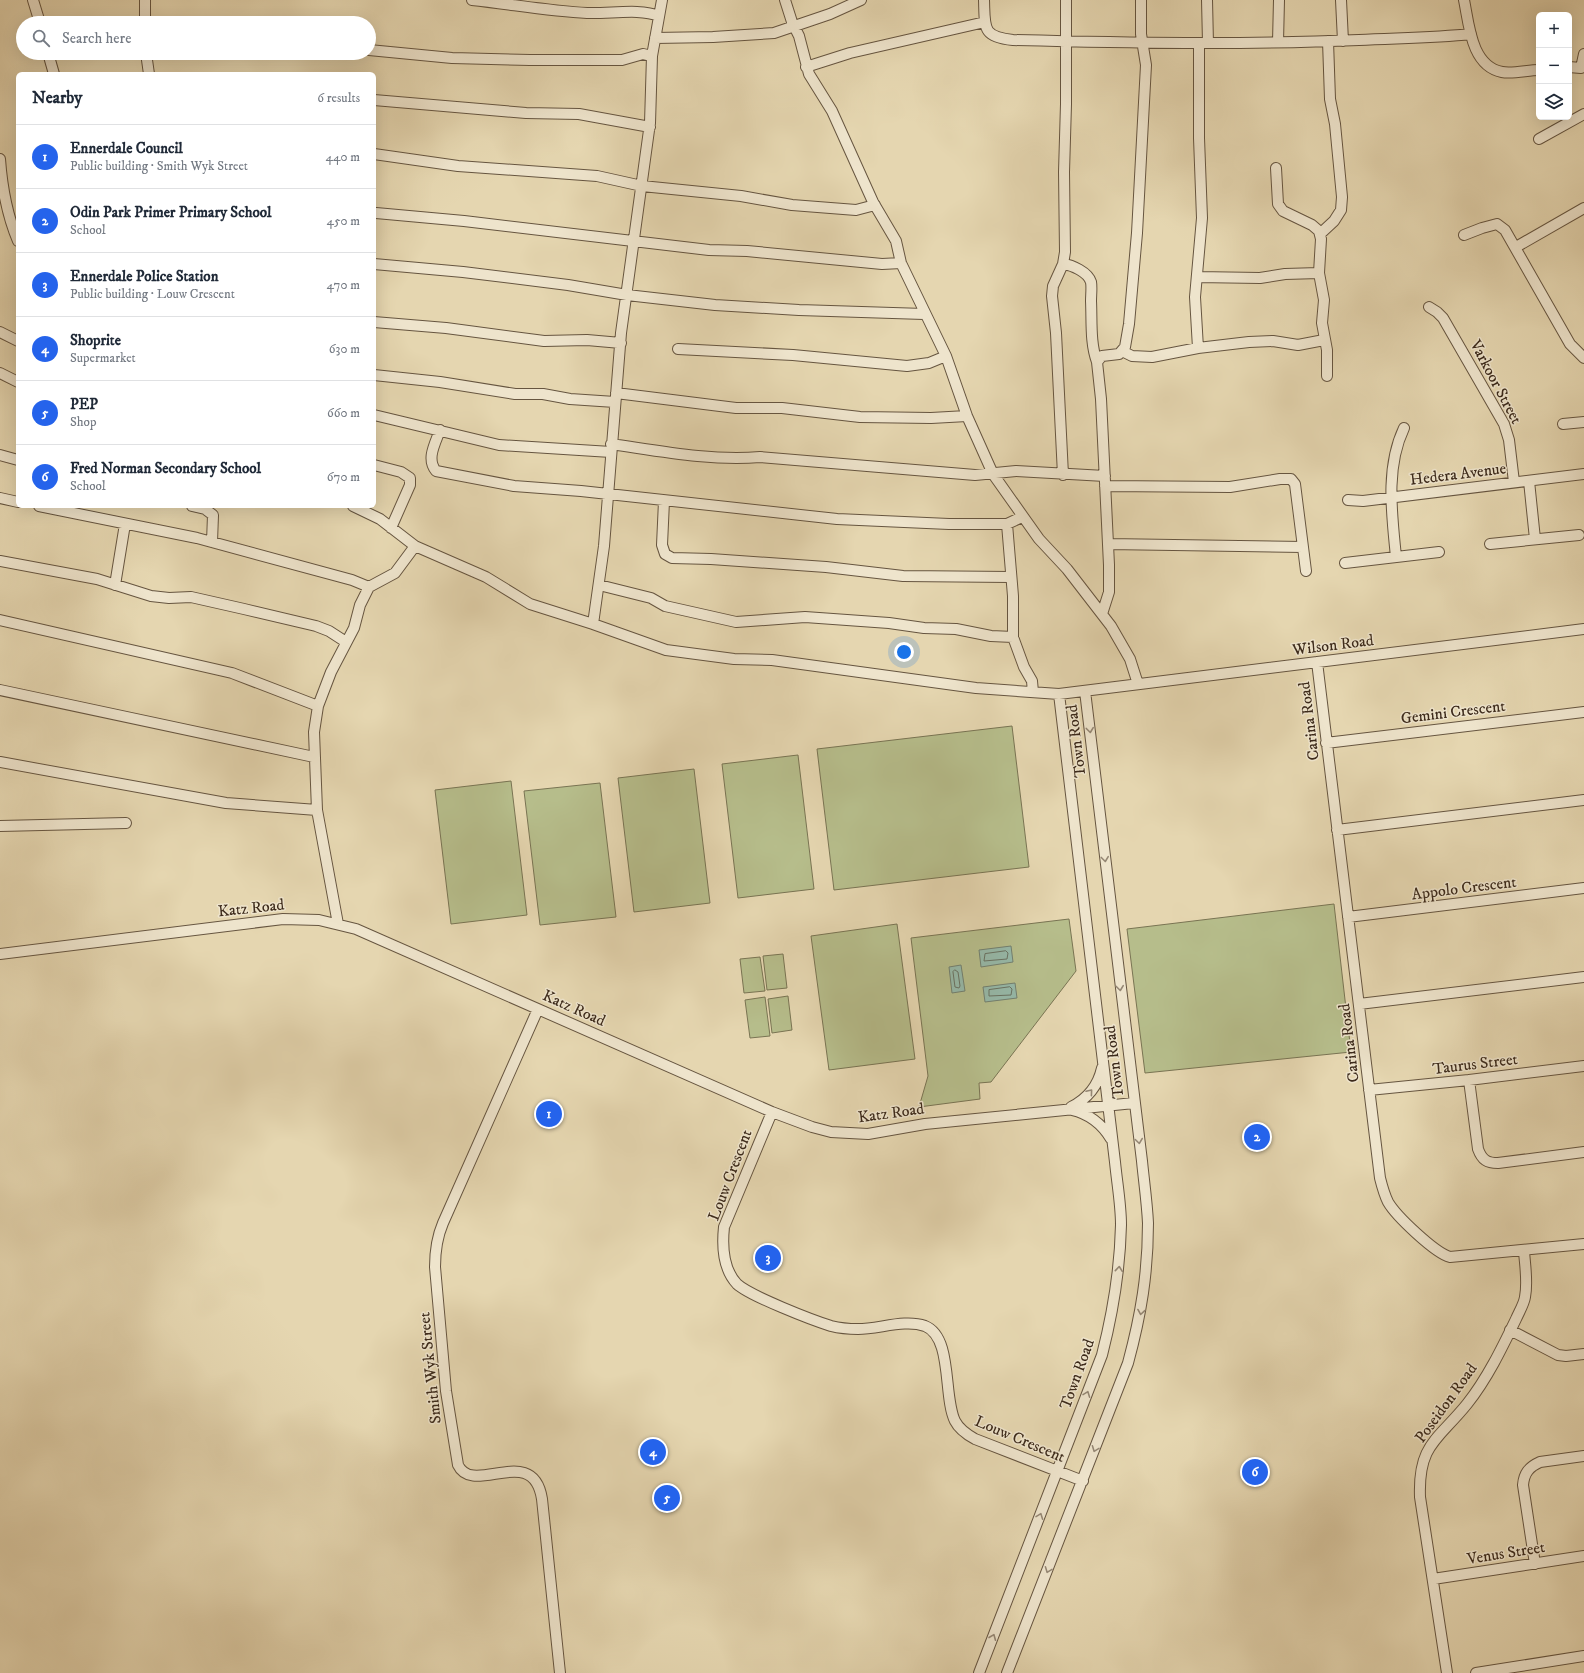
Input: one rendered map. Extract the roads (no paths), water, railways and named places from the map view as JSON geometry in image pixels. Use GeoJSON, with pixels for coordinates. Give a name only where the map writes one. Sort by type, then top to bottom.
{"type":"FeatureCollection","features":[{"type":"Feature","properties":{"kind":"street"},"geometry":{"type":"LineString","coordinates":[[33,0],[38,16]]}},
{"type":"Feature","properties":{"kind":"street"},"geometry":{"type":"LineString","coordinates":[[145,0],[145,16]]}},
{"type":"Feature","properties":{"kind":"street"},"geometry":{"type":"LineString","coordinates":[[472,0],[586,13],[642,11],[660,16]]}},
{"type":"Feature","properties":{"kind":"street"},"geometry":{"type":"LineString","coordinates":[[592,624],[599,585],[621,343],[650,127],[652,56],[662,0]]}},
{"type":"Feature","properties":{"kind":"street"},"geometry":{"type":"LineString","coordinates":[[785,0],[794,27],[799,36],[809,74],[832,111],[875,205],[896,241],[900,263],[946,356],[967,416],[993,474],[1022,517],[1102,614],[1130,659],[1138,684]]}},
{"type":"Feature","properties":{"kind":"street"},"geometry":{"type":"LineString","coordinates":[[656,38],[713,37],[774,33],[794,27],[838,5],[861,0]]}},
{"type":"Feature","properties":{"kind":"street"},"geometry":{"type":"LineString","coordinates":[[984,0],[985,22],[989,34],[996,38],[1143,43],[1203,43],[1343,41],[1471,34]]}},
{"type":"Feature","properties":{"kind":"street"},"geometry":{"type":"LineString","coordinates":[[1063,475],[1056,333],[1052,296],[1053,286],[1063,264],[1065,252],[1064,172],[1066,0]]}},
{"type":"Feature","properties":{"kind":"street"},"geometry":{"type":"LineString","coordinates":[[1097,362],[1102,356],[1119,354],[1122,351],[1125,347],[1128,324],[1137,233],[1146,65],[1143,43],[1141,0]]}},
{"type":"Feature","properties":{"kind":"street"},"geometry":{"type":"LineString","coordinates":[[1198,348],[1195,298],[1202,218],[1199,138],[1203,43],[1207,0]]}},
{"type":"Feature","properties":{"kind":"street"},"geometry":{"type":"LineString","coordinates":[[1278,42],[1279,0]]}},
{"type":"Feature","properties":{"kind":"street"},"geometry":{"type":"LineString","coordinates":[[1341,0],[1343,41]]}},
{"type":"Feature","properties":{"kind":"street"},"geometry":{"type":"LineString","coordinates":[[1464,0],[1471,34],[1476,48],[1484,62],[1492,68],[1502,72],[1536,70]]}},
{"type":"Feature","properties":{"kind":"street"},"geometry":{"type":"LineString","coordinates":[[806,67],[850,53],[985,22]]}},
{"type":"Feature","properties":{"kind":"street"},"geometry":{"type":"LineString","coordinates":[[1320,234],[1334,221],[1341,210],[1342,197],[1330,99],[1328,41]]}},
{"type":"Feature","properties":{"kind":"street"},"geometry":{"type":"LineString","coordinates":[[376,51],[452,58],[530,60],[622,60],[642,54],[652,56]]}},
{"type":"Feature","properties":{"kind":"street"},"geometry":{"type":"LineString","coordinates":[[1572,67],[1582,72],[1584,54]]}},
{"type":"Feature","properties":{"kind":"street"},"geometry":{"type":"LineString","coordinates":[[50,60],[53,72]]}},
{"type":"Feature","properties":{"kind":"street"},"geometry":{"type":"LineString","coordinates":[[147,60],[149,72]]}},
{"type":"Feature","properties":{"kind":"street"},"geometry":{"type":"LineString","coordinates":[[376,100],[526,113],[579,114],[650,127]]}},
{"type":"Feature","properties":{"kind":"street"},"geometry":{"type":"LineString","coordinates":[[1539,139],[1584,114]]}},
{"type":"Feature","properties":{"kind":"street"},"geometry":{"type":"LineString","coordinates":[[376,154],[458,166],[597,176],[642,186],[741,196],[792,205],[856,210],[875,205]]}},
{"type":"Feature","properties":{"kind":"street"},"geometry":{"type":"LineString","coordinates":[[0,159],[2,187],[16,236]]}},
{"type":"Feature","properties":{"kind":"street"},"geometry":{"type":"LineString","coordinates":[[1276,168],[1278,204],[1283,211],[1312,225],[1320,234],[1319,273],[1324,300],[1324,340],[1327,350],[1327,376]]}},
{"type":"Feature","properties":{"kind":"street"},"geometry":{"type":"LineString","coordinates":[[1516,247],[1584,208]]}},
{"type":"Feature","properties":{"kind":"street"},"geometry":{"type":"LineString","coordinates":[[376,213],[464,221],[709,250],[747,251],[882,264],[900,263]]}},
{"type":"Feature","properties":{"kind":"street"},"geometry":{"type":"LineString","coordinates":[[1464,235],[1497,224],[1505,230],[1570,344],[1584,358]]}},
{"type":"Feature","properties":{"kind":"street"},"geometry":{"type":"LineString","coordinates":[[376,264],[478,274],[568,285],[627,295],[715,304],[799,310],[924,314]]}},
{"type":"Feature","properties":{"kind":"street"},"geometry":{"type":"LineString","coordinates":[[1063,264],[1069,265],[1085,274],[1091,281],[1092,329],[1094,354],[1097,362],[1108,544],[1109,592],[1102,614]]}},
{"type":"Feature","properties":{"kind":"street"},"geometry":{"type":"LineString","coordinates":[[1197,277],[1260,278],[1285,274],[1319,273]]}},
{"type":"Feature","properties":{"kind":"street","name":"Varkoor Street"},"geometry":{"type":"LineString","coordinates":[[1429,308],[1438,312],[1443,318],[1504,424],[1509,440],[1514,482]]}},
{"type":"Feature","properties":{"kind":"street"},"geometry":{"type":"LineString","coordinates":[[376,322],[446,328],[544,341],[587,340],[621,343]]}},
{"type":"Feature","properties":{"kind":"street"},"geometry":{"type":"LineString","coordinates":[[0,332],[16,340]]}},
{"type":"Feature","properties":{"kind":"street"},"geometry":{"type":"LineString","coordinates":[[1122,351],[1132,356],[1152,357],[1198,348],[1267,342],[1298,344],[1324,340]]}},
{"type":"Feature","properties":{"kind":"street"},"geometry":{"type":"LineString","coordinates":[[678,349],[793,355],[907,366],[929,363],[946,356]]}},
{"type":"Feature","properties":{"kind":"street"},"geometry":{"type":"LineString","coordinates":[[0,373],[16,381]]}},
{"type":"Feature","properties":{"kind":"street"},"geometry":{"type":"LineString","coordinates":[[376,375],[440,382],[515,394],[543,394],[570,399],[616,398],[736,408],[782,408],[860,416],[931,418],[967,416]]}},
{"type":"Feature","properties":{"kind":"street"},"geometry":{"type":"LineString","coordinates":[[376,415],[499,445],[611,448],[736,459],[760,457],[975,474],[993,474],[1016,471],[1063,475],[1105,481],[1230,487],[1280,478],[1291,479],[1295,484],[1306,571]]}},
{"type":"Feature","properties":{"kind":"street"},"geometry":{"type":"LineString","coordinates":[[1563,424],[1584,422]]}},
{"type":"Feature","properties":{"kind":"street"},"geometry":{"type":"LineString","coordinates":[[1390,498],[1396,450],[1404,428]]}},
{"type":"Feature","properties":{"kind":"street"},"geometry":{"type":"LineString","coordinates":[[440,430],[430,460],[431,466],[436,471],[514,486],[581,491],[836,519],[949,524],[1006,524],[1022,517]]}},
{"type":"Feature","properties":{"kind":"street"},"geometry":{"type":"LineString","coordinates":[[0,455],[16,459]]}},
{"type":"Feature","properties":{"kind":"street"},"geometry":{"type":"LineString","coordinates":[[376,466],[402,472],[410,478],[410,485],[391,528]]}},
{"type":"Feature","properties":{"kind":"street","name":"Hedera Avenue"},"geometry":{"type":"LineString","coordinates":[[1348,500],[1363,501],[1584,474]]}},
{"type":"Feature","properties":{"kind":"street","name":"Hedera Avenue"},"geometry":{"type":"LineString","coordinates":[[1529,481],[1535,540]]}},
{"type":"Feature","properties":{"kind":"street"},"geometry":{"type":"LineString","coordinates":[[0,498],[16,502]]}},
{"type":"Feature","properties":{"kind":"street","name":"Hedera Avenue"},"geometry":{"type":"LineString","coordinates":[[1390,498],[1396,557]]}},
{"type":"Feature","properties":{"kind":"street"},"geometry":{"type":"LineString","coordinates":[[664,501],[662,545],[665,554],[672,558],[711,559],[810,566],[903,576],[1010,576]]}},
{"type":"Feature","properties":{"kind":"street"},"geometry":{"type":"LineString","coordinates":[[48,508],[212,542],[352,580],[369,587]]}},
{"type":"Feature","properties":{"kind":"street"},"geometry":{"type":"LineString","coordinates":[[201,508],[205,509],[212,515],[212,542]]}},
{"type":"Feature","properties":{"kind":"street"},"geometry":{"type":"LineString","coordinates":[[357,508],[380,519],[415,546],[486,577],[530,604],[666,650],[682,654],[734,659],[772,660],[924,682],[1059,694]]}},
{"type":"Feature","properties":{"kind":"street"},"geometry":{"type":"LineString","coordinates":[[115,585],[124,524]]}},
{"type":"Feature","properties":{"kind":"street"},"geometry":{"type":"LineString","coordinates":[[1006,524],[1013,596],[1013,637],[1024,667],[1032,681],[1033,692]]}},
{"type":"Feature","properties":{"kind":"street"},"geometry":{"type":"LineString","coordinates":[[1490,544],[1579,535]]}},
{"type":"Feature","properties":{"kind":"street"},"geometry":{"type":"LineString","coordinates":[[1108,544],[1303,547]]}},
{"type":"Feature","properties":{"kind":"street"},"geometry":{"type":"LineString","coordinates":[[338,924],[317,810],[314,732],[318,706],[331,672],[354,628],[360,606],[369,587],[395,573],[415,546]]}},
{"type":"Feature","properties":{"kind":"street"},"geometry":{"type":"LineString","coordinates":[[1345,563],[1439,552]]}},
{"type":"Feature","properties":{"kind":"street"},"geometry":{"type":"LineString","coordinates":[[0,561],[97,579],[151,596],[169,598],[191,597],[308,624],[329,631],[346,642]]}},
{"type":"Feature","properties":{"kind":"street"},"geometry":{"type":"LineString","coordinates":[[599,585],[651,598],[665,606],[736,622],[805,617],[889,623],[924,628],[956,628],[991,636],[1013,637]]}},
{"type":"Feature","properties":{"kind":"street"},"geometry":{"type":"LineString","coordinates":[[0,620],[232,673],[318,706]]}},
{"type":"Feature","properties":{"kind":"street","name":"Wilson Road"},"geometry":{"type":"LineString","coordinates":[[1085,691],[1584,629]]}},
{"type":"Feature","properties":{"kind":"street","name":"Carina Road"},"geometry":{"type":"LineString","coordinates":[[1317,662],[1382,1185],[1388,1203],[1397,1214],[1436,1251],[1444,1256],[1457,1258],[1584,1244]]}},
{"type":"Feature","properties":{"kind":"street"},"geometry":{"type":"LineString","coordinates":[[0,690],[314,757]]}},
{"type":"Feature","properties":{"kind":"street","name":"Town Road"},"geometry":{"type":"LineString","coordinates":[[978,1673],[1102,1355],[1112,1313],[1119,1268],[1121,1224],[1059,694],[1085,691],[1148,1221],[1147,1267],[1141,1316],[1128,1363],[1083,1481],[1006,1673]]}},
{"type":"Feature","properties":{"kind":"street","name":"Gemini Crescent"},"geometry":{"type":"LineString","coordinates":[[1326,743],[1584,712]]}},
{"type":"Feature","properties":{"kind":"street"},"geometry":{"type":"LineString","coordinates":[[0,762],[226,803],[317,810]]}},
{"type":"Feature","properties":{"kind":"street"},"geometry":{"type":"LineString","coordinates":[[1337,830],[1584,800]]}},
{"type":"Feature","properties":{"kind":"street"},"geometry":{"type":"LineString","coordinates":[[0,826],[126,823]]}},
{"type":"Feature","properties":{"kind":"street","name":"Appolo Crescent"},"geometry":{"type":"LineString","coordinates":[[1348,917],[1584,888]]}},
{"type":"Feature","properties":{"kind":"street","name":"Katz Road"},"geometry":{"type":"LineString","coordinates":[[0,954],[283,919],[319,920],[356,929],[772,1112],[812,1128],[831,1132],[868,1134],[888,1132],[925,1124],[1067,1108],[1134,1103]]}},
{"type":"Feature","properties":{"kind":"street"},"geometry":{"type":"LineString","coordinates":[[1359,1004],[1584,977]]}},
{"type":"Feature","properties":{"kind":"street","name":"Smith Wyk Street"},"geometry":{"type":"LineString","coordinates":[[538,1009],[443,1223],[438,1237],[435,1267],[446,1391],[458,1465],[463,1471],[474,1475],[518,1472],[526,1473],[534,1478],[539,1485],[542,1499],[560,1673]]}},
{"type":"Feature","properties":{"kind":"street"},"geometry":{"type":"LineString","coordinates":[[1067,1108],[1076,1105],[1091,1092],[1099,1080],[1103,1066]]}},
{"type":"Feature","properties":{"kind":"street","name":"Taurus Street"},"geometry":{"type":"LineString","coordinates":[[1370,1090],[1584,1066]]}},
{"type":"Feature","properties":{"kind":"street"},"geometry":{"type":"LineString","coordinates":[[1469,1080],[1478,1149],[1481,1157],[1487,1162],[1498,1163],[1584,1152]]}},
{"type":"Feature","properties":{"kind":"street"},"geometry":{"type":"LineString","coordinates":[[1067,1108],[1083,1113],[1093,1119],[1102,1127],[1112,1141]]}},
{"type":"Feature","properties":{"kind":"street","name":"Louw Crescent"},"geometry":{"type":"LineString","coordinates":[[772,1112],[724,1226],[723,1238],[725,1262],[738,1284],[770,1302],[832,1326],[858,1329],[914,1324],[928,1328],[940,1341],[952,1412],[959,1428],[974,1439],[1083,1481]]}},
{"type":"Feature","properties":{"kind":"street","name":"Poseidon Road"},"geometry":{"type":"LineString","coordinates":[[1447,1673],[1420,1497],[1419,1481],[1422,1465],[1435,1438],[1467,1404],[1481,1385],[1525,1299],[1524,1251]]}},
{"type":"Feature","properties":{"kind":"street"},"geometry":{"type":"LineString","coordinates":[[1510,1330],[1558,1355],[1566,1356],[1584,1354]]}},
{"type":"Feature","properties":{"kind":"street"},"geometry":{"type":"LineString","coordinates":[[1535,1564],[1523,1484],[1525,1474],[1533,1465],[1540,1462],[1584,1456]]}},
{"type":"Feature","properties":{"kind":"street","name":"Venus Street"},"geometry":{"type":"LineString","coordinates":[[1433,1579],[1584,1556]]}},
{"type":"Feature","properties":{"kind":"street"},"geometry":{"type":"LineString","coordinates":[[1476,1673],[1584,1656]]}},
{"type":"Feature","properties":{"kind":"water"},"geometry":{"type":"Polygon","coordinates":[[[1011,946],[1013,962],[981,967],[979,950],[1011,946]]]}},
{"type":"Feature","properties":{"kind":"water"},"geometry":{"type":"Polygon","coordinates":[[[961,965],[965,991],[952,993],[949,967],[961,965]]]}},
{"type":"Feature","properties":{"kind":"water"},"geometry":{"type":"Polygon","coordinates":[[[1015,983],[1017,998],[985,1002],[983,987],[1015,983]]]}},
{"type":"Feature","properties":{"kind":"place","name":"Ennerdale Council"},"geometry":{"type":"Point","coordinates":[549,1114]}},
{"type":"Feature","properties":{"kind":"place","name":"Odin Park Primer Primary School"},"geometry":{"type":"Point","coordinates":[1257,1137]}},
{"type":"Feature","properties":{"kind":"place","name":"Ennerdale Police Station"},"geometry":{"type":"Point","coordinates":[768,1258]}},
{"type":"Feature","properties":{"kind":"place","name":"Shoprite"},"geometry":{"type":"Point","coordinates":[653,1452]}},
{"type":"Feature","properties":{"kind":"place","name":"Fred Norman Secondary School"},"geometry":{"type":"Point","coordinates":[1255,1472]}},
{"type":"Feature","properties":{"kind":"place","name":"PEP"},"geometry":{"type":"Point","coordinates":[667,1498]}}]}
